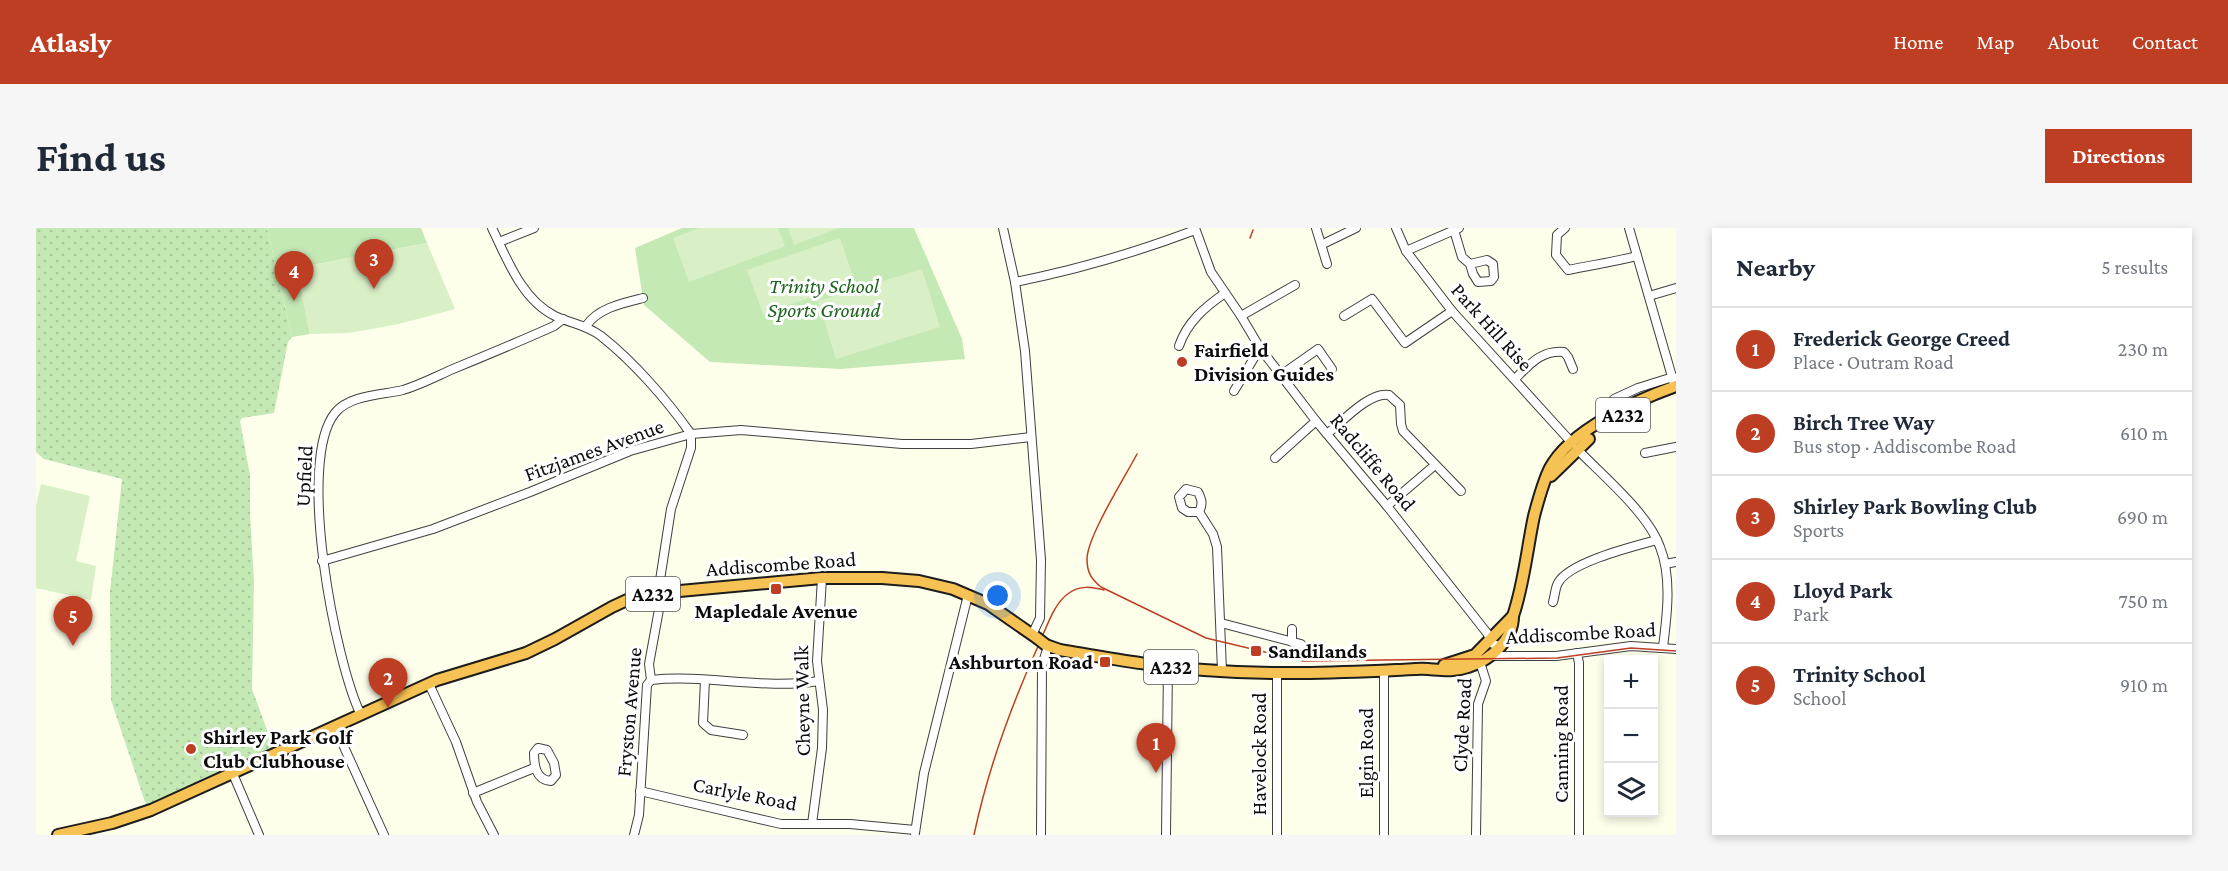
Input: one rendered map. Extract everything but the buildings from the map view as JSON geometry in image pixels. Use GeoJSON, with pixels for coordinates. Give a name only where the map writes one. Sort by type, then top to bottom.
{"type":"FeatureCollection","features":[{"type":"Feature","properties":{"kind":"highway","name":"A232"},"geometry":{"type":"LineString","coordinates":[[1575,446],[1589,429],[1618,411],[1675,383]]}},
{"type":"Feature","properties":{"kind":"highway","name":"A232"},"geometry":{"type":"LineString","coordinates":[[1500,646],[1512,631],[1513,616],[1534,515],[1550,468],[1575,446],[1627,412],[1676,393]]}},
{"type":"Feature","properties":{"kind":"highway","name":"Addiscombe Road"},"geometry":{"type":"LineString","coordinates":[[58,835],[137,815],[233,774],[429,684],[526,653],[552,641],[612,606],[627,600],[660,593],[822,578],[882,578],[919,581],[940,585],[995,608],[1034,637],[1060,650],[1168,666],[1222,671],[1277,673],[1429,669],[1444,671],[1459,669],[1500,646]]}},
{"type":"Feature","properties":{"kind":"highway","name":"A232"},"geometry":{"type":"LineString","coordinates":[[1491,639],[1513,616]]}},
{"type":"Feature","properties":{"kind":"highway","name":"Addiscombe Road"},"geometry":{"type":"LineString","coordinates":[[1481,658],[1491,639]]}},
{"type":"Feature","properties":{"kind":"street"},"geometry":{"type":"LineString","coordinates":[[492,228],[524,289],[543,308],[563,319],[585,326],[606,341],[638,372],[691,434],[691,448],[671,509],[660,593]]}},
{"type":"Feature","properties":{"kind":"street"},"geometry":{"type":"LineString","coordinates":[[499,242],[534,228]]}},
{"type":"Feature","properties":{"kind":"street"},"geometry":{"type":"LineString","coordinates":[[1003,228],[1015,282],[1024,351],[1041,560],[1040,618],[1034,637]]}},
{"type":"Feature","properties":{"kind":"street"},"geometry":{"type":"LineString","coordinates":[[1316,228],[1328,264]]}},
{"type":"Feature","properties":{"kind":"street"},"geometry":{"type":"LineString","coordinates":[[1323,244],[1356,228]]}},
{"type":"Feature","properties":{"kind":"street","name":"Park Hill Rise"},"geometry":{"type":"LineString","coordinates":[[1396,228],[1406,251],[1452,311],[1646,521],[1657,540],[1665,564],[1667,583],[1663,647]]}},
{"type":"Feature","properties":{"kind":"street"},"geometry":{"type":"LineString","coordinates":[[1565,228],[1557,235],[1556,255],[1568,270],[1637,256]]}},
{"type":"Feature","properties":{"kind":"street"},"geometry":{"type":"LineString","coordinates":[[1629,228],[1675,383]]}},
{"type":"Feature","properties":{"kind":"street"},"geometry":{"type":"LineString","coordinates":[[1015,282],[1119,256],[1195,229]]}},
{"type":"Feature","properties":{"kind":"street","name":"Radcliffe Road"},"geometry":{"type":"LineString","coordinates":[[1195,229],[1211,272],[1260,348],[1316,421],[1387,506],[1493,644],[1500,646]]}},
{"type":"Feature","properties":{"kind":"street"},"geometry":{"type":"LineString","coordinates":[[1406,251],[1457,229],[1462,257],[1470,264]]}},
{"type":"Feature","properties":{"kind":"street"},"geometry":{"type":"LineString","coordinates":[[1241,316],[1295,285]]}},
{"type":"Feature","properties":{"kind":"street"},"geometry":{"type":"LineString","coordinates":[[1649,296],[1676,288]]}},
{"type":"Feature","properties":{"kind":"street"},"geometry":{"type":"LineString","coordinates":[[1179,346],[1183,332],[1204,308],[1226,292]]}},
{"type":"Feature","properties":{"kind":"street"},"geometry":{"type":"LineString","coordinates":[[585,326],[590,319],[607,309],[644,298]]}},
{"type":"Feature","properties":{"kind":"street"},"geometry":{"type":"LineString","coordinates":[[1344,316],[1372,299],[1405,343],[1452,311]]}},
{"type":"Feature","properties":{"kind":"street","name":"Upfield"},"geometry":{"type":"LineString","coordinates":[[361,715],[351,696],[335,631],[322,561],[319,471],[325,435],[335,413],[351,401],[415,385],[554,326],[563,319]]}},
{"type":"Feature","properties":{"kind":"street"},"geometry":{"type":"LineString","coordinates":[[1234,391],[1260,348]]}},
{"type":"Feature","properties":{"kind":"street"},"geometry":{"type":"LineString","coordinates":[[1281,375],[1318,349],[1332,369]]}},
{"type":"Feature","properties":{"kind":"street"},"geometry":{"type":"LineString","coordinates":[[1515,379],[1535,358],[1552,353],[1564,352],[1573,369]]}},
{"type":"Feature","properties":{"kind":"street"},"geometry":{"type":"LineString","coordinates":[[1327,434],[1369,399],[1378,394],[1389,395],[1400,405],[1403,431],[1461,491]]}},
{"type":"Feature","properties":{"kind":"street"},"geometry":{"type":"LineString","coordinates":[[1275,458],[1316,421]]}},
{"type":"Feature","properties":{"kind":"street","name":"Fitzjames Avenue"},"geometry":{"type":"LineString","coordinates":[[322,561],[433,529],[630,451],[691,434],[741,430],[902,444],[971,444],[1031,437]]}},
{"type":"Feature","properties":{"kind":"street"},"geometry":{"type":"LineString","coordinates":[[1646,453],[1676,447]]}},
{"type":"Feature","properties":{"kind":"street"},"geometry":{"type":"LineString","coordinates":[[1387,506],[1436,465]]}},
{"type":"Feature","properties":{"kind":"street"},"geometry":{"type":"LineString","coordinates":[[1199,512],[1213,534],[1217,547],[1222,671]]}},
{"type":"Feature","properties":{"kind":"street"},"geometry":{"type":"LineString","coordinates":[[1553,602],[1560,580],[1584,564],[1606,554],[1657,540]]}},
{"type":"Feature","properties":{"kind":"street"},"geometry":{"type":"LineString","coordinates":[[1665,564],[1676,562]]}},
{"type":"Feature","properties":{"kind":"street","name":"Cheyne Walk"},"geometry":{"type":"LineString","coordinates":[[812,824],[822,750],[823,710],[818,648],[822,578]]}},
{"type":"Feature","properties":{"kind":"street","name":"Fryston Avenue"},"geometry":{"type":"LineString","coordinates":[[634,835],[639,815],[647,685],[651,680],[650,659],[660,593]]}},
{"type":"Feature","properties":{"kind":"street"},"geometry":{"type":"LineString","coordinates":[[915,833],[925,772],[968,595]]}},
{"type":"Feature","properties":{"kind":"street"},"geometry":{"type":"LineString","coordinates":[[1221,623],[1301,644]]}},
{"type":"Feature","properties":{"kind":"street"},"geometry":{"type":"LineString","coordinates":[[1292,628],[1292,642]]}},
{"type":"Feature","properties":{"kind":"street"},"geometry":{"type":"LineString","coordinates":[[1041,835],[1042,666],[1047,645]]}},
{"type":"Feature","properties":{"kind":"street","name":"Addiscombe Road"},"geometry":{"type":"LineString","coordinates":[[1481,658],[1556,656],[1631,646],[1676,649]]}},
{"type":"Feature","properties":{"kind":"street","name":"Canning Road"},"geometry":{"type":"LineString","coordinates":[[1577,653],[1580,663],[1579,835]]}},
{"type":"Feature","properties":{"kind":"street","name":"Clyde Road"},"geometry":{"type":"LineString","coordinates":[[1476,835],[1478,704],[1486,681],[1481,658]]}},
{"type":"Feature","properties":{"kind":"street"},"geometry":{"type":"LineString","coordinates":[[1166,835],[1168,666]]}},
{"type":"Feature","properties":{"kind":"street","name":"Elgin Road"},"geometry":{"type":"LineString","coordinates":[[1384,671],[1384,835]]}},
{"type":"Feature","properties":{"kind":"street","name":"Havelock Road"},"geometry":{"type":"LineString","coordinates":[[1277,673],[1277,835]]}},
{"type":"Feature","properties":{"kind":"street"},"geometry":{"type":"LineString","coordinates":[[651,680],[766,683],[819,681]]}},
{"type":"Feature","properties":{"kind":"street"},"geometry":{"type":"LineString","coordinates":[[705,680],[703,723],[711,730],[743,735]]}},
{"type":"Feature","properties":{"kind":"street"},"geometry":{"type":"LineString","coordinates":[[429,684],[456,742],[473,793],[494,835]]}},
{"type":"Feature","properties":{"kind":"street"},"geometry":{"type":"LineString","coordinates":[[335,727],[384,835]]}},
{"type":"Feature","properties":{"kind":"street"},"geometry":{"type":"LineString","coordinates":[[473,793],[534,768]]}},
{"type":"Feature","properties":{"kind":"street"},"geometry":{"type":"LineString","coordinates":[[233,774],[260,835]]}},
{"type":"Feature","properties":{"kind":"street","name":"Carlyle Road"},"geometry":{"type":"LineString","coordinates":[[640,791],[774,822],[850,824],[915,833]]}},
{"type":"Feature","properties":{"kind":"green space"},"geometry":{"type":"Polygon","coordinates":[[[36,228],[267,228],[292,337],[288,342],[274,413],[242,418],[240,421],[250,475],[254,582],[252,689],[274,749],[146,805],[111,700],[110,592],[122,479],[44,459],[36,452],[36,228]]]}},
{"type":"Feature","properties":{"kind":"green space"},"geometry":{"type":"Polygon","coordinates":[[[267,228],[421,228],[427,243],[297,268],[310,334],[292,337],[267,228]]]}},
{"type":"Feature","properties":{"kind":"green space","name":"Trinity School Sports Ground"},"geometry":{"type":"Polygon","coordinates":[[[682,228],[914,228],[962,339],[965,359],[840,369],[710,362],[644,305],[635,248],[682,228]]]}},
{"type":"Feature","properties":{"kind":"green space"},"geometry":{"type":"Polygon","coordinates":[[[699,228],[778,228],[785,246],[689,282],[673,238],[699,228]]]}},
{"type":"Feature","properties":{"kind":"green space"},"geometry":{"type":"Polygon","coordinates":[[[788,228],[839,228],[794,245],[788,228]]]}},
{"type":"Feature","properties":{"kind":"green space"},"geometry":{"type":"Polygon","coordinates":[[[840,238],[855,282],[763,314],[747,270],[840,238]]]}},
{"type":"Feature","properties":{"kind":"green space"},"geometry":{"type":"Polygon","coordinates":[[[427,243],[455,309],[399,324],[349,333],[310,334],[296,268],[427,243]]]}},
{"type":"Feature","properties":{"kind":"green space"},"geometry":{"type":"Polygon","coordinates":[[[922,269],[940,327],[836,359],[818,301],[922,269]]]}},
{"type":"Feature","properties":{"kind":"green space"},"geometry":{"type":"Polygon","coordinates":[[[41,484],[90,496],[76,561],[96,566],[91,600],[36,588],[36,505],[41,484]]]}},
{"type":"Feature","properties":{"kind":"tram line"},"geometry":{"type":"LineString","coordinates":[[1250,238],[1253,230]]}},
{"type":"Feature","properties":{"kind":"tram line"},"geometry":{"type":"LineString","coordinates":[[1137,454],[1093,537],[1087,559],[1089,571],[1101,587],[1206,638],[1303,661],[1557,658],[1631,648],[1676,651]]}},
{"type":"Feature","properties":{"kind":"tram line"},"geometry":{"type":"LineString","coordinates":[[974,835],[1001,738],[1055,609],[1063,598],[1077,589],[1104,590]]}},
{"type":"Feature","properties":{"kind":"place","name":"Shirley Park Bowling Club"},"geometry":{"type":"Point","coordinates":[374,289]}},
{"type":"Feature","properties":{"kind":"place","name":"Lloyd Park"},"geometry":{"type":"Point","coordinates":[294,301]}},
{"type":"Feature","properties":{"kind":"place","name":"Fairfield Division Guides"},"geometry":{"type":"Point","coordinates":[1182,362]}},
{"type":"Feature","properties":{"kind":"place","name":"Mapledale Avenue"},"geometry":{"type":"Point","coordinates":[776,589]}},
{"type":"Feature","properties":{"kind":"place","name":"Trinity School"},"geometry":{"type":"Point","coordinates":[73,646]}},
{"type":"Feature","properties":{"kind":"place","name":"Sandilands"},"geometry":{"type":"Point","coordinates":[1256,651]}},
{"type":"Feature","properties":{"kind":"place","name":"Ashburton Road"},"geometry":{"type":"Point","coordinates":[1105,662]}},
{"type":"Feature","properties":{"kind":"place","name":"Birch Tree Way"},"geometry":{"type":"Point","coordinates":[388,708]}},
{"type":"Feature","properties":{"kind":"place","name":"Shirley Park Golf Club Clubhouse"},"geometry":{"type":"Point","coordinates":[191,749]}},
{"type":"Feature","properties":{"kind":"place","name":"Frederick George Creed"},"geometry":{"type":"Point","coordinates":[1156,773]}}]}
